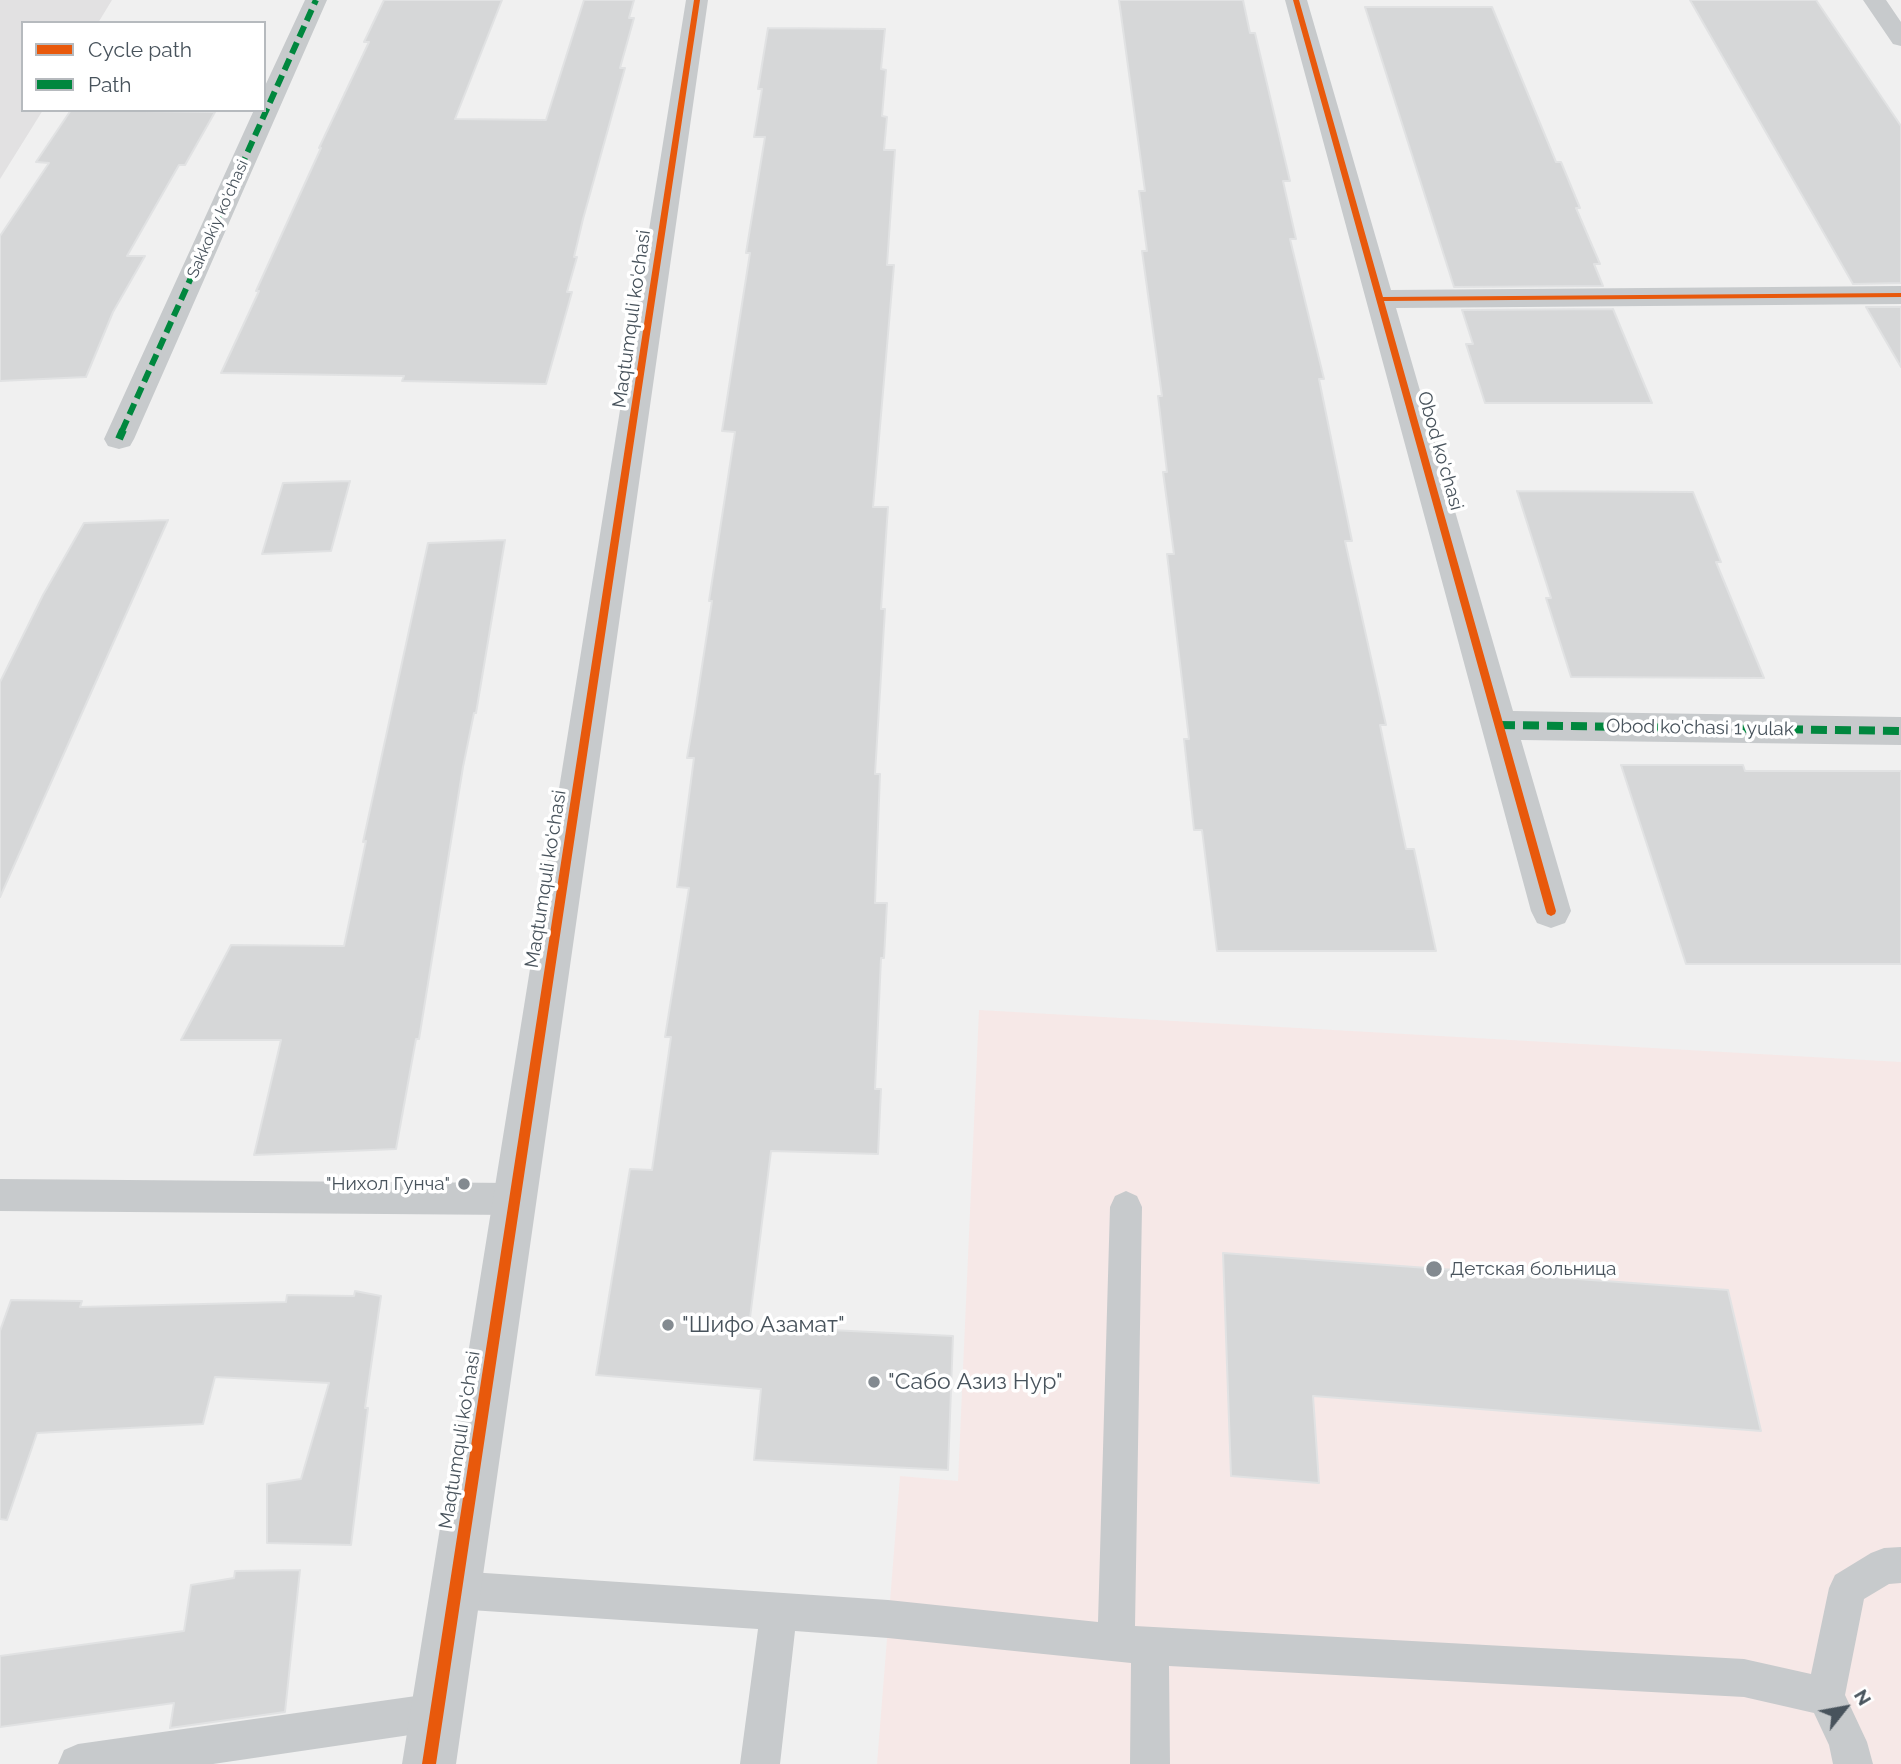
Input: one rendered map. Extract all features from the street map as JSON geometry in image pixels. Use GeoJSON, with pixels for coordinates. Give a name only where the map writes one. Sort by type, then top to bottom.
{"type":"FeatureCollection","features":[{"type":"Feature","properties":{"kind":"street","name":"Sakkokiy ko'chasi"},"geometry":{"type":"LineString","coordinates":[[266,111],[316,0]]}},
{"type":"Feature","properties":{"kind":"street","name":"Maqtumquli ko'chasi"},"geometry":{"type":"LineString","coordinates":[[429,1764],[697,0]]}},
{"type":"Feature","properties":{"kind":"street","name":"Obod ko'chasi"},"geometry":{"type":"LineString","coordinates":[[1296,0],[1551,911]]}},
{"type":"Feature","properties":{"kind":"street"},"geometry":{"type":"LineString","coordinates":[[1874,0],[1901,40]]}},
{"type":"Feature","properties":{"kind":"street","name":"Sakkokiy ko'chasi"},"geometry":{"type":"LineString","coordinates":[[119,439],[266,112]]}},
{"type":"Feature","properties":{"kind":"street"},"geometry":{"type":"LineString","coordinates":[[1380,299],[1901,295]]}},
{"type":"Feature","properties":{"kind":"street","name":"Obod ko'chasi 1 yulak"},"geometry":{"type":"LineString","coordinates":[[1499,725],[1901,731]]}},
{"type":"Feature","properties":{"kind":"lane"},"geometry":{"type":"LineString","coordinates":[[0,1195],[514,1199]]}},
{"type":"Feature","properties":{"kind":"lane"},"geometry":{"type":"LineString","coordinates":[[1126,1207],[1133,1644],[1150,1764]]}},
{"type":"Feature","properties":{"kind":"lane"},"geometry":{"type":"LineString","coordinates":[[1853,1764],[1848,1742],[1826,1696],[1848,1588],[1884,1566],[1901,1565]]}},
{"type":"Feature","properties":{"kind":"lane"},"geometry":{"type":"LineString","coordinates":[[455,1590],[888,1619],[1133,1644],[1744,1678],[1826,1696]]}},
{"type":"Feature","properties":{"kind":"lane"},"geometry":{"type":"LineString","coordinates":[[760,1764],[779,1612]]}},
{"type":"Feature","properties":{"kind":"lane"},"geometry":{"type":"LineString","coordinates":[[78,1764],[437,1712]]}},
{"type":"Feature","properties":{"kind":"shaded area"},"geometry":{"type":"Polygon","coordinates":[[[0,0],[112,0],[99,21],[21,21],[21,112],[42,112],[0,179],[0,0]]]}},
{"type":"Feature","properties":{"kind":"shaded area","name":"Детская больница"},"geometry":{"type":"Polygon","coordinates":[[[979,1010],[1901,1062],[1901,1764],[877,1764],[900,1476],[958,1481],[979,1010]]]}},
{"type":"Feature","properties":{"kind":"building"},"geometry":{"type":"Polygon","coordinates":[[[384,0],[502,0],[455,119],[546,120],[584,0],[634,0],[629,18],[634,18],[620,68],[625,68],[583,219],[574,257],[577,257],[567,292],[572,292],[546,384],[402,381],[404,376],[221,373],[319,148],[369,42],[364,42],[384,0]]]}},
{"type":"Feature","properties":{"kind":"building"},"geometry":{"type":"Polygon","coordinates":[[[1119,0],[1243,0],[1250,33],[1255,33],[1290,181],[1283,181],[1296,239],[1290,239],[1324,379],[1319,379],[1352,541],[1345,541],[1386,725],[1380,725],[1406,849],[1414,849],[1436,951],[1217,951],[1202,830],[1194,830],[1184,739],[1189,739],[1167,554],[1174,554],[1163,472],[1167,472],[1158,396],[1162,396],[1142,251],[1147,251],[1139,191],[1145,191],[1119,0]]]}},
{"type":"Feature","properties":{"kind":"building"},"geometry":{"type":"Polygon","coordinates":[[[1690,0],[1816,0],[1901,126],[1901,283],[1853,284],[1690,0]]]}},
{"type":"Feature","properties":{"kind":"building"},"geometry":{"type":"Polygon","coordinates":[[[1365,7],[1492,7],[1556,162],[1561,162],[1580,208],[1576,208],[1600,264],[1594,264],[1603,286],[1454,287],[1365,7]]]}},
{"type":"Feature","properties":{"kind":"building"},"geometry":{"type":"Polygon","coordinates":[[[768,28],[885,29],[881,69],[886,70],[882,116],[887,117],[884,150],[895,150],[887,265],[894,265],[873,507],[888,507],[875,774],[880,774],[875,903],[887,903],[884,958],[881,958],[875,1089],[881,1089],[878,1154],[771,1151],[749,1326],[953,1336],[948,1470],[754,1460],[761,1389],[596,1375],[630,1169],[652,1170],[671,1037],[665,1037],[689,888],[677,887],[694,758],[687,758],[735,432],[722,431],[765,137],[754,137],[762,89],[758,89],[768,28]]]}},
{"type":"Feature","properties":{"kind":"building"},"geometry":{"type":"Polygon","coordinates":[[[70,112],[215,112],[185,165],[179,165],[127,256],[145,256],[113,312],[86,377],[0,381],[0,236],[49,163],[36,162],[70,112]]]}},
{"type":"Feature","properties":{"kind":"building"},"geometry":{"type":"Polygon","coordinates":[[[1866,307],[1901,307],[1901,367],[1866,307]]]}},
{"type":"Feature","properties":{"kind":"building"},"geometry":{"type":"Polygon","coordinates":[[[1613,309],[1652,403],[1485,403],[1466,344],[1473,344],[1462,310],[1613,309]]]}},
{"type":"Feature","properties":{"kind":"building"},"geometry":{"type":"Polygon","coordinates":[[[350,481],[331,551],[262,554],[283,483],[350,481]]]}},
{"type":"Feature","properties":{"kind":"building"},"geometry":{"type":"Polygon","coordinates":[[[1517,491],[1693,492],[1721,562],[1716,562],[1764,678],[1571,677],[1546,598],[1551,598],[1517,491]]]}},
{"type":"Feature","properties":{"kind":"building"},"geometry":{"type":"Polygon","coordinates":[[[168,520],[0,897],[0,682],[43,595],[84,523],[168,520]]]}},
{"type":"Feature","properties":{"kind":"building"},"geometry":{"type":"Polygon","coordinates":[[[505,540],[476,713],[463,767],[419,1039],[416,1039],[396,1149],[254,1155],[281,1040],[181,1040],[231,945],[344,946],[366,841],[363,842],[428,543],[505,540]]]}},
{"type":"Feature","properties":{"kind":"building"},"geometry":{"type":"Polygon","coordinates":[[[1621,765],[1743,765],[1745,771],[1901,771],[1901,964],[1686,964],[1621,765]]]}},
{"type":"Feature","properties":{"kind":"building"},"geometry":{"type":"Polygon","coordinates":[[[1223,1253],[1728,1290],[1761,1431],[1313,1396],[1319,1483],[1231,1476],[1223,1253]]]}},
{"type":"Feature","properties":{"kind":"building"},"geometry":{"type":"Polygon","coordinates":[[[355,1291],[381,1296],[365,1408],[368,1408],[351,1545],[267,1543],[267,1484],[301,1479],[329,1383],[215,1377],[203,1424],[37,1433],[7,1520],[0,1519],[0,1331],[11,1300],[82,1301],[80,1307],[286,1302],[287,1295],[354,1296],[355,1291]]]}},
{"type":"Feature","properties":{"kind":"building"},"geometry":{"type":"Polygon","coordinates":[[[300,1570],[285,1712],[170,1728],[174,1703],[0,1727],[0,1656],[184,1631],[191,1585],[234,1578],[235,1571],[300,1570]]]}},
{"type":"Feature","properties":{"kind":"marked path"},"geometry":{"type":"LineString","coordinates":[[266,111],[316,0]]}},
{"type":"Feature","properties":{"kind":"marked path"},"geometry":{"type":"LineString","coordinates":[[119,439],[266,112]]}},
{"type":"Feature","properties":{"kind":"marked path"},"geometry":{"type":"LineString","coordinates":[[1499,725],[1901,731]]}},
{"type":"Feature","properties":{"kind":"cycle path"},"geometry":{"type":"LineString","coordinates":[[429,1764],[697,0]]}},
{"type":"Feature","properties":{"kind":"cycle path"},"geometry":{"type":"LineString","coordinates":[[1296,0],[1551,911]]}},
{"type":"Feature","properties":{"kind":"cycle path"},"geometry":{"type":"LineString","coordinates":[[1380,299],[1901,295]]}},
{"type":"Feature","properties":{"kind":"place","name":"\"Нихол Гунча\""},"geometry":{"type":"Point","coordinates":[464,1184]}},
{"type":"Feature","properties":{"kind":"place","name":"Детская больница"},"geometry":{"type":"Point","coordinates":[1434,1269]}},
{"type":"Feature","properties":{"kind":"place","name":"\"Шифо Азамат\""},"geometry":{"type":"Point","coordinates":[668,1325]}},
{"type":"Feature","properties":{"kind":"place","name":"\"Сабо Азиз Нур\""},"geometry":{"type":"Point","coordinates":[874,1382]}}]}
